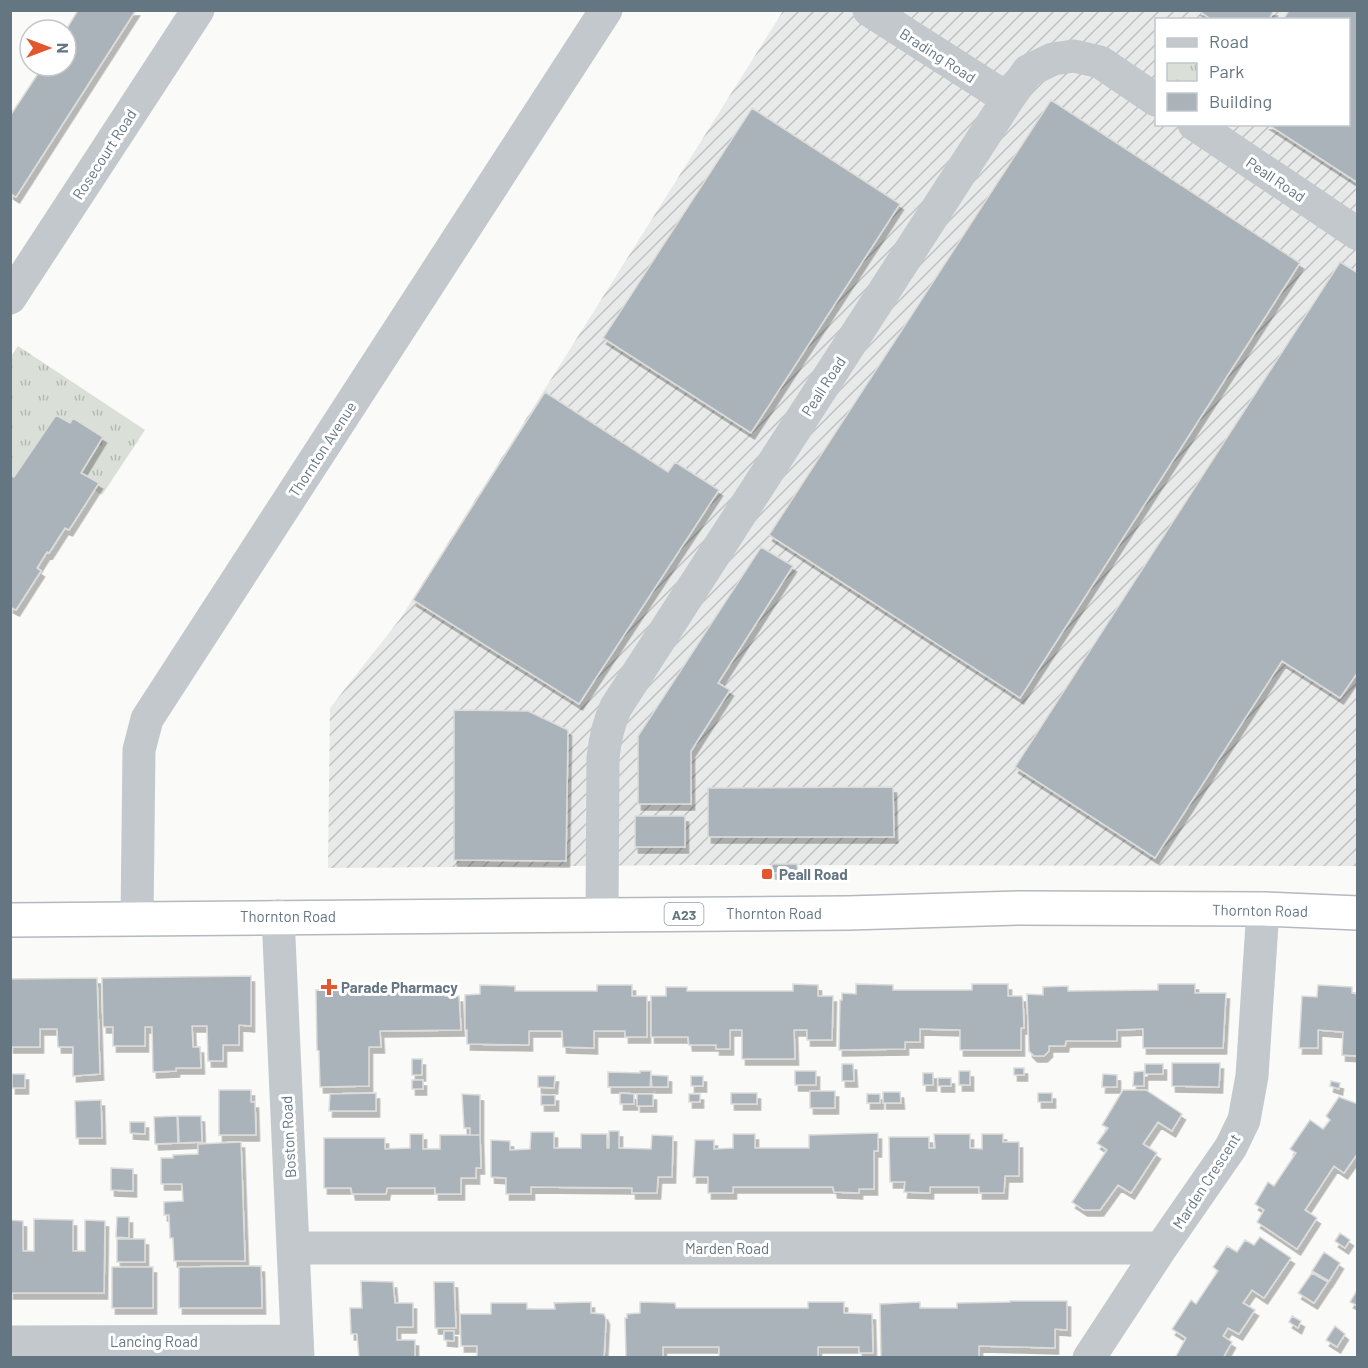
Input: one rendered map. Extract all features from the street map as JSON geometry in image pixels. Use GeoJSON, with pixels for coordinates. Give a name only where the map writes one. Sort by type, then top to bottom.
{"type":"FeatureCollection","features":[{"type":"Feature","properties":{"kind":"highway","name":"Thornton Road"},"geometry":{"type":"LineString","coordinates":[[10,920],[848,913],[1020,908],[1263,909],[1358,913]]}},
{"type":"Feature","properties":{"kind":"street","name":"Rosecourt Road"},"geometry":{"type":"LineString","coordinates":[[10,298],[198,10]]}},
{"type":"Feature","properties":{"kind":"street","name":"Thornton Avenue"},"geometry":{"type":"LineString","coordinates":[[137,918],[139,750],[147,719],[606,10]]}},
{"type":"Feature","properties":{"kind":"street","name":"Brading Road"},"geometry":{"type":"LineString","coordinates":[[869,10],[1008,99]]}},
{"type":"Feature","properties":{"kind":"street","name":"Peall Road"},"geometry":{"type":"LineString","coordinates":[[602,914],[603,758],[605,738],[613,713],[1008,99],[1028,71],[1053,59],[1074,56],[1100,62],[1155,99]]}},
{"type":"Feature","properties":{"kind":"street","name":"Peall Road"},"geometry":{"type":"LineString","coordinates":[[1197,126],[1358,234]]}},
{"type":"Feature","properties":{"kind":"street","name":"Marden Crescent"},"geometry":{"type":"LineString","coordinates":[[1089,1358],[1231,1147],[1244,1120],[1249,1101],[1253,1066],[1263,909]]}},
{"type":"Feature","properties":{"kind":"street","name":"Boston Road"},"geometry":{"type":"LineString","coordinates":[[278,916],[298,1349]]}},
{"type":"Feature","properties":{"kind":"street","name":"Marden Road"},"geometry":{"type":"LineString","coordinates":[[293,1248],[1161,1248]]}},
{"type":"Feature","properties":{"kind":"street","name":"Lancing Road"},"geometry":{"type":"LineString","coordinates":[[10,1341],[298,1349]]}},
{"type":"Feature","properties":{"kind":"shaded area"},"geometry":{"type":"Polygon","coordinates":[[[783,11],[1357,11],[1356,866],[693,865],[328,868],[330,708],[400,619],[783,11]]]}},
{"type":"Feature","properties":{"kind":"green space"},"geometry":{"type":"Polygon","coordinates":[[[18,346],[145,430],[102,495],[94,490],[98,483],[81,473],[103,437],[73,418],[70,423],[56,415],[14,477],[11,475],[10,358],[18,346]]]}},
{"type":"Feature","properties":{"kind":"building"},"geometry":{"type":"Polygon","coordinates":[[[78,10],[136,10],[16,197],[10,193],[10,116],[35,78],[78,78],[78,18],[73,18],[78,10]]]}},
{"type":"Feature","properties":{"kind":"building"},"geometry":{"type":"Polygon","coordinates":[[[1198,10],[1274,10],[1270,18],[1209,18],[1198,10]]]}},
{"type":"Feature","properties":{"kind":"building"},"geometry":{"type":"Polygon","coordinates":[[[1289,10],[1358,10],[1358,183],[1270,126],[1350,126],[1350,18],[1284,18],[1289,10]]]}},
{"type":"Feature","properties":{"kind":"building"},"geometry":{"type":"Polygon","coordinates":[[[1051,100],[1300,263],[1020,698],[769,535],[1051,100]]]}},
{"type":"Feature","properties":{"kind":"building"},"geometry":{"type":"Polygon","coordinates":[[[752,108],[900,204],[751,433],[603,338],[752,108]]]}},
{"type":"Feature","properties":{"kind":"building"},"geometry":{"type":"Polygon","coordinates":[[[1340,262],[1358,273],[1358,672],[1340,698],[1282,661],[1155,858],[1015,767],[1340,262]]]}},
{"type":"Feature","properties":{"kind":"building"},"geometry":{"type":"Polygon","coordinates":[[[545,392],[668,472],[675,462],[719,490],[579,704],[413,600],[545,392]]]}},
{"type":"Feature","properties":{"kind":"building"},"geometry":{"type":"Polygon","coordinates":[[[56,415],[70,423],[73,418],[103,437],[81,473],[99,483],[69,530],[65,528],[49,553],[47,552],[37,568],[41,571],[16,610],[10,607],[10,475],[14,477],[56,415]]]}},
{"type":"Feature","properties":{"kind":"building"},"geometry":{"type":"Polygon","coordinates":[[[761,547],[793,566],[718,683],[730,690],[691,751],[691,804],[638,804],[638,736],[761,547]]]}},
{"type":"Feature","properties":{"kind":"building"},"geometry":{"type":"Polygon","coordinates":[[[454,710],[528,711],[568,730],[566,861],[454,860],[454,710]]]}},
{"type":"Feature","properties":{"kind":"building"},"geometry":{"type":"Polygon","coordinates":[[[893,787],[894,837],[708,837],[708,788],[893,787]]]}},
{"type":"Feature","properties":{"kind":"building"},"geometry":{"type":"Polygon","coordinates":[[[635,816],[685,816],[685,847],[635,847],[635,816]]]}},
{"type":"Feature","properties":{"kind":"building"},"geometry":{"type":"Polygon","coordinates":[[[772,864],[797,864],[798,873],[772,873],[772,864]]]}},
{"type":"Feature","properties":{"kind":"building"},"geometry":{"type":"Polygon","coordinates":[[[251,976],[251,1026],[239,1025],[239,1045],[223,1045],[223,1061],[208,1061],[207,1026],[192,1026],[193,1047],[200,1047],[201,1068],[176,1068],[176,1071],[153,1072],[152,1027],[145,1027],[145,1046],[113,1046],[113,1027],[103,1027],[102,978],[251,976]]]}},
{"type":"Feature","properties":{"kind":"building"},"geometry":{"type":"Polygon","coordinates":[[[97,978],[100,1074],[73,1076],[73,1047],[58,1047],[57,1029],[40,1029],[40,1047],[10,1047],[10,979],[97,978]]]}},
{"type":"Feature","properties":{"kind":"building"},"geometry":{"type":"Polygon","coordinates":[[[793,984],[818,985],[818,996],[833,996],[832,1040],[807,1040],[807,1030],[794,1030],[795,1059],[742,1059],[742,1030],[730,1030],[730,1049],[716,1049],[716,1045],[689,1045],[688,1037],[651,1037],[651,996],[666,996],[666,987],[687,987],[687,991],[793,991],[793,984]]]}},
{"type":"Feature","properties":{"kind":"building"},"geometry":{"type":"Polygon","coordinates":[[[856,984],[893,985],[893,990],[972,990],[972,984],[1008,984],[1008,996],[1022,996],[1023,1001],[1024,1028],[1021,1028],[1021,1050],[960,1050],[960,1030],[920,1029],[920,1042],[905,1042],[905,1049],[839,1050],[840,1000],[842,1000],[842,993],[856,994],[856,984]]]}},
{"type":"Feature","properties":{"kind":"building"},"geometry":{"type":"Polygon","coordinates":[[[1158,984],[1195,984],[1195,993],[1226,993],[1223,1048],[1143,1048],[1143,1029],[1117,1030],[1117,1041],[1066,1041],[1065,1046],[1049,1046],[1049,1051],[1044,1056],[1034,1056],[1029,1051],[1027,994],[1043,995],[1043,987],[1068,986],[1068,991],[1158,990],[1158,984]]]}},
{"type":"Feature","properties":{"kind":"building"},"geometry":{"type":"Polygon","coordinates":[[[410,985],[445,985],[445,996],[459,996],[461,1030],[380,1031],[381,1047],[369,1047],[369,1086],[320,1087],[316,990],[410,992],[410,985]]]}},
{"type":"Feature","properties":{"kind":"building"},"geometry":{"type":"Polygon","coordinates":[[[480,985],[515,986],[515,991],[597,991],[597,985],[632,985],[632,996],[647,996],[647,1037],[625,1037],[625,1031],[594,1031],[594,1048],[563,1047],[562,1031],[529,1031],[529,1045],[467,1044],[465,995],[480,994],[480,985]]]}},
{"type":"Feature","properties":{"kind":"building"},"geometry":{"type":"Polygon","coordinates":[[[1318,985],[1352,987],[1352,993],[1358,994],[1358,1056],[1342,1055],[1343,1032],[1318,1030],[1318,1048],[1299,1048],[1302,996],[1317,997],[1318,985]]]}},
{"type":"Feature","properties":{"kind":"building"},"geometry":{"type":"Polygon","coordinates":[[[412,1059],[422,1059],[422,1075],[412,1075],[412,1059]]]}},
{"type":"Feature","properties":{"kind":"building"},"geometry":{"type":"Polygon","coordinates":[[[1172,1063],[1220,1063],[1219,1087],[1172,1086],[1172,1063]]]}},
{"type":"Feature","properties":{"kind":"building"},"geometry":{"type":"Polygon","coordinates":[[[842,1064],[853,1064],[854,1081],[842,1081],[842,1064]]]}},
{"type":"Feature","properties":{"kind":"building"},"geometry":{"type":"Polygon","coordinates":[[[1145,1064],[1163,1064],[1163,1074],[1145,1074],[1145,1064]]]}},
{"type":"Feature","properties":{"kind":"building"},"geometry":{"type":"Polygon","coordinates":[[[1014,1068],[1024,1068],[1024,1075],[1014,1075],[1014,1068]]]}},
{"type":"Feature","properties":{"kind":"building"},"geometry":{"type":"Polygon","coordinates":[[[640,1071],[651,1071],[650,1087],[608,1087],[608,1072],[640,1073],[640,1071]]]}},
{"type":"Feature","properties":{"kind":"building"},"geometry":{"type":"Polygon","coordinates":[[[795,1071],[816,1071],[816,1085],[795,1085],[795,1071]]]}},
{"type":"Feature","properties":{"kind":"building"},"geometry":{"type":"Polygon","coordinates":[[[959,1071],[970,1071],[970,1085],[959,1085],[959,1071]]]}},
{"type":"Feature","properties":{"kind":"building"},"geometry":{"type":"Polygon","coordinates":[[[1144,1071],[1144,1086],[1133,1086],[1134,1072],[1144,1071]]]}},
{"type":"Feature","properties":{"kind":"building"},"geometry":{"type":"Polygon","coordinates":[[[923,1073],[933,1073],[933,1085],[923,1085],[923,1073]]]}},
{"type":"Feature","properties":{"kind":"building"},"geometry":{"type":"Polygon","coordinates":[[[12,1074],[25,1074],[25,1088],[12,1088],[12,1074]]]}},
{"type":"Feature","properties":{"kind":"building"},"geometry":{"type":"Polygon","coordinates":[[[1103,1074],[1117,1075],[1117,1087],[1102,1087],[1103,1074]]]}},
{"type":"Feature","properties":{"kind":"building"},"geometry":{"type":"Polygon","coordinates":[[[651,1075],[668,1076],[668,1087],[652,1087],[651,1075]]]}},
{"type":"Feature","properties":{"kind":"building"},"geometry":{"type":"Polygon","coordinates":[[[538,1076],[555,1076],[554,1088],[538,1087],[538,1076]]]}},
{"type":"Feature","properties":{"kind":"building"},"geometry":{"type":"Polygon","coordinates":[[[691,1076],[703,1076],[703,1086],[691,1086],[691,1076]]]}},
{"type":"Feature","properties":{"kind":"building"},"geometry":{"type":"Polygon","coordinates":[[[938,1078],[951,1078],[951,1086],[938,1086],[938,1078]]]}},
{"type":"Feature","properties":{"kind":"building"},"geometry":{"type":"Polygon","coordinates":[[[412,1080],[423,1080],[423,1089],[412,1089],[412,1080]]]}},
{"type":"Feature","properties":{"kind":"building"},"geometry":{"type":"Polygon","coordinates":[[[1331,1081],[1340,1083],[1339,1089],[1330,1086],[1331,1081]]]}},
{"type":"Feature","properties":{"kind":"building"},"geometry":{"type":"Polygon","coordinates":[[[219,1090],[251,1090],[251,1102],[255,1102],[256,1135],[219,1135],[219,1090]]]}},
{"type":"Feature","properties":{"kind":"building"},"geometry":{"type":"Polygon","coordinates":[[[1123,1090],[1146,1090],[1182,1114],[1172,1131],[1158,1122],[1143,1144],[1157,1153],[1131,1193],[1118,1185],[1100,1210],[1084,1210],[1072,1202],[1107,1150],[1097,1143],[1108,1128],[1102,1125],[1123,1090]]]}},
{"type":"Feature","properties":{"kind":"building"},"geometry":{"type":"Polygon","coordinates":[[[810,1091],[835,1091],[835,1108],[810,1108],[810,1091]]]}},
{"type":"Feature","properties":{"kind":"building"},"geometry":{"type":"Polygon","coordinates":[[[883,1092],[900,1092],[901,1103],[883,1103],[883,1092]]]}},
{"type":"Feature","properties":{"kind":"building"},"geometry":{"type":"Polygon","coordinates":[[[376,1093],[376,1111],[329,1111],[330,1094],[376,1093]]]}},
{"type":"Feature","properties":{"kind":"building"},"geometry":{"type":"Polygon","coordinates":[[[620,1093],[634,1094],[634,1104],[620,1104],[620,1093]]]}},
{"type":"Feature","properties":{"kind":"building"},"geometry":{"type":"Polygon","coordinates":[[[731,1093],[757,1093],[757,1104],[731,1104],[731,1093]]]}},
{"type":"Feature","properties":{"kind":"building"},"geometry":{"type":"Polygon","coordinates":[[[1038,1093],[1052,1093],[1052,1102],[1038,1102],[1038,1093]]]}},
{"type":"Feature","properties":{"kind":"building"},"geometry":{"type":"Polygon","coordinates":[[[462,1094],[480,1095],[480,1135],[470,1135],[470,1128],[464,1128],[462,1094]]]}},
{"type":"Feature","properties":{"kind":"building"},"geometry":{"type":"Polygon","coordinates":[[[637,1094],[653,1094],[653,1106],[637,1106],[637,1094]]]}},
{"type":"Feature","properties":{"kind":"building"},"geometry":{"type":"Polygon","coordinates":[[[689,1094],[700,1094],[700,1102],[689,1102],[689,1094]]]}},
{"type":"Feature","properties":{"kind":"building"},"geometry":{"type":"Polygon","coordinates":[[[867,1094],[880,1094],[880,1103],[867,1103],[867,1094]]]}},
{"type":"Feature","properties":{"kind":"building"},"geometry":{"type":"Polygon","coordinates":[[[541,1095],[555,1095],[555,1105],[541,1105],[541,1095]]]}},
{"type":"Feature","properties":{"kind":"building"},"geometry":{"type":"Polygon","coordinates":[[[1339,1097],[1358,1104],[1358,1153],[1344,1173],[1334,1166],[1305,1210],[1317,1218],[1297,1249],[1257,1222],[1264,1210],[1255,1204],[1268,1182],[1274,1186],[1296,1153],[1290,1149],[1310,1120],[1323,1129],[1330,1120],[1326,1116],[1339,1097]]]}},
{"type":"Feature","properties":{"kind":"building"},"geometry":{"type":"Polygon","coordinates":[[[101,1100],[102,1138],[76,1138],[75,1101],[101,1100]]]}},
{"type":"Feature","properties":{"kind":"building"},"geometry":{"type":"Polygon","coordinates":[[[177,1116],[178,1143],[155,1144],[154,1117],[177,1116]]]}},
{"type":"Feature","properties":{"kind":"building"},"geometry":{"type":"Polygon","coordinates":[[[178,1116],[201,1116],[202,1142],[179,1143],[178,1116]]]}},
{"type":"Feature","properties":{"kind":"building"},"geometry":{"type":"Polygon","coordinates":[[[130,1122],[145,1122],[145,1134],[130,1133],[130,1122]]]}},
{"type":"Feature","properties":{"kind":"building"},"geometry":{"type":"Polygon","coordinates":[[[609,1131],[619,1131],[619,1148],[651,1149],[652,1135],[673,1136],[672,1177],[658,1177],[657,1193],[632,1193],[632,1188],[531,1187],[531,1194],[506,1194],[506,1178],[491,1177],[491,1140],[510,1141],[510,1150],[530,1149],[531,1132],[554,1132],[554,1148],[581,1148],[581,1134],[607,1134],[607,1148],[609,1148],[609,1131]]]}},
{"type":"Feature","properties":{"kind":"building"},"geometry":{"type":"Polygon","coordinates":[[[878,1133],[878,1151],[874,1151],[874,1189],[859,1189],[859,1193],[834,1192],[833,1187],[733,1187],[733,1193],[708,1193],[708,1177],[693,1177],[695,1140],[714,1140],[714,1149],[733,1148],[733,1134],[755,1134],[755,1148],[809,1148],[809,1135],[878,1133]]]}},
{"type":"Feature","properties":{"kind":"building"},"geometry":{"type":"Polygon","coordinates":[[[410,1134],[423,1134],[423,1149],[440,1149],[440,1135],[480,1135],[481,1168],[476,1168],[476,1178],[461,1178],[461,1194],[435,1194],[435,1188],[387,1188],[386,1194],[352,1194],[351,1188],[324,1188],[324,1138],[385,1138],[385,1149],[410,1148],[410,1134]]]}},
{"type":"Feature","properties":{"kind":"building"},"geometry":{"type":"Polygon","coordinates":[[[934,1134],[970,1134],[970,1148],[982,1149],[982,1134],[1003,1134],[1003,1142],[1019,1142],[1019,1176],[1005,1176],[1004,1193],[979,1193],[979,1187],[930,1187],[930,1193],[904,1192],[905,1182],[890,1182],[889,1137],[929,1137],[929,1148],[935,1148],[934,1134]]]}},
{"type":"Feature","properties":{"kind":"building"},"geometry":{"type":"Polygon","coordinates":[[[241,1142],[245,1261],[174,1261],[173,1238],[170,1238],[169,1215],[164,1215],[164,1202],[183,1201],[182,1184],[161,1184],[161,1158],[198,1154],[198,1144],[241,1142]]]}},
{"type":"Feature","properties":{"kind":"building"},"geometry":{"type":"Polygon","coordinates":[[[111,1168],[133,1169],[133,1191],[111,1190],[111,1168]]]}},
{"type":"Feature","properties":{"kind":"building"},"geometry":{"type":"Polygon","coordinates":[[[117,1217],[129,1217],[129,1238],[116,1237],[117,1217]]]}},
{"type":"Feature","properties":{"kind":"building"},"geometry":{"type":"Polygon","coordinates":[[[34,1219],[73,1220],[73,1251],[85,1251],[85,1220],[105,1221],[104,1293],[10,1293],[10,1220],[23,1221],[23,1251],[34,1251],[34,1219]]]}},
{"type":"Feature","properties":{"kind":"building"},"geometry":{"type":"Polygon","coordinates":[[[1340,1233],[1350,1240],[1345,1248],[1335,1241],[1340,1233]]]}},
{"type":"Feature","properties":{"kind":"building"},"geometry":{"type":"Polygon","coordinates":[[[1260,1237],[1291,1258],[1264,1298],[1252,1290],[1243,1303],[1255,1310],[1239,1334],[1228,1328],[1223,1336],[1232,1342],[1223,1358],[1175,1358],[1186,1338],[1172,1329],[1191,1300],[1196,1304],[1218,1271],[1213,1267],[1227,1246],[1237,1252],[1245,1240],[1254,1245],[1260,1237]]]}},
{"type":"Feature","properties":{"kind":"building"},"geometry":{"type":"Polygon","coordinates":[[[117,1239],[145,1239],[145,1262],[117,1262],[117,1239]]]}},
{"type":"Feature","properties":{"kind":"building"},"geometry":{"type":"Polygon","coordinates":[[[1324,1252],[1340,1263],[1329,1281],[1312,1271],[1324,1252]]]}},
{"type":"Feature","properties":{"kind":"building"},"geometry":{"type":"Polygon","coordinates":[[[261,1266],[262,1308],[179,1308],[179,1267],[261,1266]]]}},
{"type":"Feature","properties":{"kind":"building"},"geometry":{"type":"Polygon","coordinates":[[[112,1267],[153,1267],[153,1308],[112,1308],[112,1267]]]}},
{"type":"Feature","properties":{"kind":"building"},"geometry":{"type":"Polygon","coordinates":[[[1312,1273],[1328,1282],[1314,1303],[1298,1293],[1312,1273]]]}},
{"type":"Feature","properties":{"kind":"building"},"geometry":{"type":"Polygon","coordinates":[[[361,1281],[393,1282],[395,1303],[413,1303],[413,1327],[397,1327],[397,1340],[415,1340],[415,1358],[359,1358],[357,1334],[351,1334],[350,1308],[362,1308],[361,1281]]]}},
{"type":"Feature","properties":{"kind":"building"},"geometry":{"type":"Polygon","coordinates":[[[434,1282],[454,1282],[456,1328],[435,1328],[434,1282]]]}},
{"type":"Feature","properties":{"kind":"building"},"geometry":{"type":"Polygon","coordinates":[[[1356,1292],[1358,1293],[1358,1306],[1350,1302],[1356,1292]]]}},
{"type":"Feature","properties":{"kind":"building"},"geometry":{"type":"Polygon","coordinates":[[[1067,1301],[1067,1330],[1055,1329],[1055,1348],[979,1346],[979,1357],[881,1358],[880,1304],[920,1302],[920,1308],[957,1308],[957,1303],[1067,1301]]]}},
{"type":"Feature","properties":{"kind":"building"},"geometry":{"type":"Polygon","coordinates":[[[591,1302],[591,1313],[604,1314],[606,1319],[604,1358],[477,1358],[477,1346],[461,1346],[460,1314],[491,1314],[491,1303],[527,1303],[527,1309],[555,1309],[554,1303],[591,1302]]]}},
{"type":"Feature","properties":{"kind":"building"},"geometry":{"type":"Polygon","coordinates":[[[640,1302],[675,1303],[676,1308],[808,1308],[808,1302],[844,1302],[844,1313],[872,1314],[873,1353],[859,1353],[859,1347],[818,1347],[818,1358],[719,1358],[719,1347],[663,1347],[663,1358],[626,1358],[625,1318],[627,1314],[640,1313],[640,1302]]]}},
{"type":"Feature","properties":{"kind":"building"},"geometry":{"type":"Polygon","coordinates":[[[1292,1316],[1301,1321],[1298,1328],[1289,1322],[1292,1316]]]}},
{"type":"Feature","properties":{"kind":"building"},"geometry":{"type":"Polygon","coordinates":[[[1335,1326],[1345,1334],[1337,1347],[1326,1340],[1335,1326]]]}},
{"type":"Feature","properties":{"kind":"building"},"geometry":{"type":"Polygon","coordinates":[[[444,1331],[454,1331],[454,1341],[444,1340],[444,1331]]]}},
{"type":"Feature","properties":{"kind":"place","name":"Peall Road"},"geometry":{"type":"Point","coordinates":[767,874]}},
{"type":"Feature","properties":{"kind":"place","name":"Parade Pharmacy"},"geometry":{"type":"Point","coordinates":[329,987]}}]}
